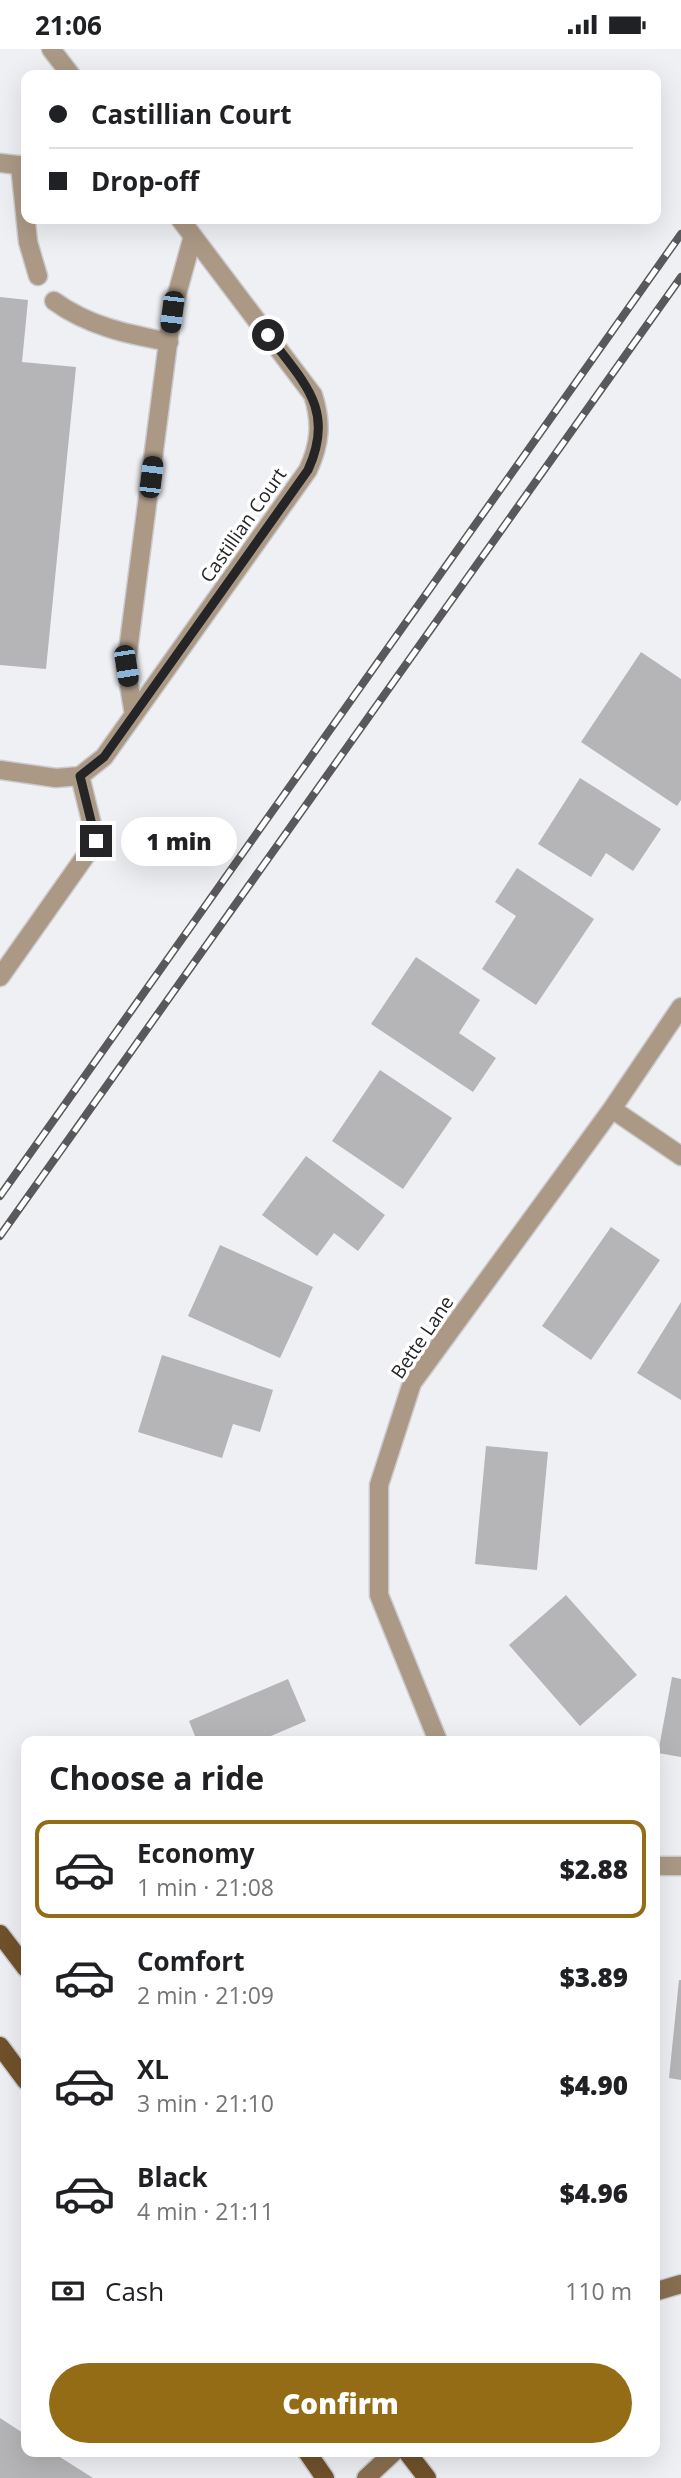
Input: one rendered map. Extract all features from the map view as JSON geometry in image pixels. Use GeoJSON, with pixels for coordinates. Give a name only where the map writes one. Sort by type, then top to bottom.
{"type":"FeatureCollection","features":[{"type":"Feature","properties":{"kind":"main road"},"geometry":{"type":"LineString","coordinates":[[0,1934],[21,1961]]}},
{"type":"Feature","properties":{"kind":"main road"},"geometry":{"type":"LineString","coordinates":[[0,2046],[21,2074]]}},
{"type":"Feature","properties":{"kind":"main road"},"geometry":{"type":"LineString","coordinates":[[660,2290],[681,2284]]}},
{"type":"Feature","properties":{"kind":"main road"},"geometry":{"type":"LineString","coordinates":[[311,2457],[326,2478]]}},
{"type":"Feature","properties":{"kind":"main road"},"geometry":{"type":"LineString","coordinates":[[366,2478],[389,2457]]}},
{"type":"Feature","properties":{"kind":"main road"},"geometry":{"type":"LineString","coordinates":[[411,2457],[426,2478]]}},
{"type":"Feature","properties":{"kind":"street"},"geometry":{"type":"LineString","coordinates":[[51,49],[67,70]]}},
{"type":"Feature","properties":{"kind":"street"},"geometry":{"type":"LineString","coordinates":[[0,163],[21,166]]}},
{"type":"Feature","properties":{"kind":"street"},"geometry":{"type":"LineString","coordinates":[[27,224],[28,242],[38,276]]}},
{"type":"Feature","properties":{"kind":"street","name":"Castillian Court"},"geometry":{"type":"LineString","coordinates":[[80,776],[104,757],[308,470],[320,431],[313,395],[184,224]]}},
{"type":"Feature","properties":{"kind":"street"},"geometry":{"type":"LineString","coordinates":[[134,715],[126,666],[172,312],[193,236]]}},
{"type":"Feature","properties":{"kind":"street"},"geometry":{"type":"LineString","coordinates":[[54,301],[73,315],[103,327],[169,342]]}},
{"type":"Feature","properties":{"kind":"street"},"geometry":{"type":"LineString","coordinates":[[0,770],[57,778],[80,776],[96,841],[1,975]]}},
{"type":"Feature","properties":{"kind":"street","name":"Bette Lane"},"geometry":{"type":"LineString","coordinates":[[436,1736],[379,1595],[379,1485],[412,1383],[612,1109],[681,1007]]}},
{"type":"Feature","properties":{"kind":"street"},"geometry":{"type":"LineString","coordinates":[[612,1109],[681,1156]]}},
{"type":"Feature","properties":{"kind":"street"},"geometry":{"type":"LineString","coordinates":[[660,1866],[681,1866]]}},
{"type":"Feature","properties":{"kind":"building"},"geometry":{"type":"Polygon","coordinates":[[[0,297],[28,300],[22,362],[76,367],[46,669],[0,665],[0,297]]]}},
{"type":"Feature","properties":{"kind":"building"},"geometry":{"type":"Polygon","coordinates":[[[641,652],[681,679],[681,800],[677,806],[581,742],[641,652]]]}},
{"type":"Feature","properties":{"kind":"building"},"geometry":{"type":"Polygon","coordinates":[[[580,778],[661,829],[633,871],[606,853],[591,877],[538,844],[580,778]]]}},
{"type":"Feature","properties":{"kind":"building"},"geometry":{"type":"Polygon","coordinates":[[[517,868],[594,919],[536,1005],[482,969],[516,916],[495,902],[517,868]]]}},
{"type":"Feature","properties":{"kind":"building"},"geometry":{"type":"Polygon","coordinates":[[[416,957],[480,1000],[459,1033],[496,1058],[473,1092],[371,1024],[416,957]]]}},
{"type":"Feature","properties":{"kind":"building"},"geometry":{"type":"Polygon","coordinates":[[[380,1070],[452,1118],[403,1189],[332,1141],[380,1070]]]}},
{"type":"Feature","properties":{"kind":"building"},"geometry":{"type":"Polygon","coordinates":[[[306,1156],[385,1215],[358,1251],[334,1233],[317,1256],[262,1215],[306,1156]]]}},
{"type":"Feature","properties":{"kind":"building"},"geometry":{"type":"Polygon","coordinates":[[[611,1227],[660,1260],[591,1360],[542,1326],[611,1227]]]}},
{"type":"Feature","properties":{"kind":"building"},"geometry":{"type":"Polygon","coordinates":[[[220,1245],[313,1287],[280,1358],[188,1316],[220,1245]]]}},
{"type":"Feature","properties":{"kind":"building"},"geometry":{"type":"Polygon","coordinates":[[[681,1302],[681,1400],[637,1373],[681,1302]]]}},
{"type":"Feature","properties":{"kind":"building"},"geometry":{"type":"Polygon","coordinates":[[[162,1355],[273,1390],[260,1432],[233,1424],[222,1458],[138,1432],[162,1355]]]}},
{"type":"Feature","properties":{"kind":"building"},"geometry":{"type":"Polygon","coordinates":[[[486,1446],[548,1452],[537,1570],[475,1564],[486,1446]]]}},
{"type":"Feature","properties":{"kind":"building"},"geometry":{"type":"Polygon","coordinates":[[[566,1595],[637,1675],[580,1726],[509,1645],[566,1595]]]}},
{"type":"Feature","properties":{"kind":"building"},"geometry":{"type":"Polygon","coordinates":[[[672,1677],[681,1679],[681,1757],[660,1753],[672,1677]]]}},
{"type":"Feature","properties":{"kind":"building"},"geometry":{"type":"Polygon","coordinates":[[[288,1679],[306,1721],[271,1736],[195,1736],[189,1721],[288,1679]]]}},
{"type":"Feature","properties":{"kind":"building"},"geometry":{"type":"Polygon","coordinates":[[[681,1980],[681,2080],[669,2078],[681,1980]]]}},
{"type":"Feature","properties":{"kind":"building"},"geometry":{"type":"Polygon","coordinates":[[[0,2418],[21,2432],[21,2457],[60,2457],[93,2478],[0,2478],[0,2418]]]}},
{"type":"Feature","properties":{"kind":"railway"},"geometry":{"type":"LineString","coordinates":[[0,1196],[681,234]]}},
{"type":"Feature","properties":{"kind":"railway"},"geometry":{"type":"LineString","coordinates":[[0,1236],[681,277]]}},
{"type":"Feature","properties":{"kind":"route"},"geometry":{"type":"LineString","coordinates":[[96,841],[80,776],[104,757],[308,470],[316,451],[320,431],[313,395],[268,335]]}}]}
